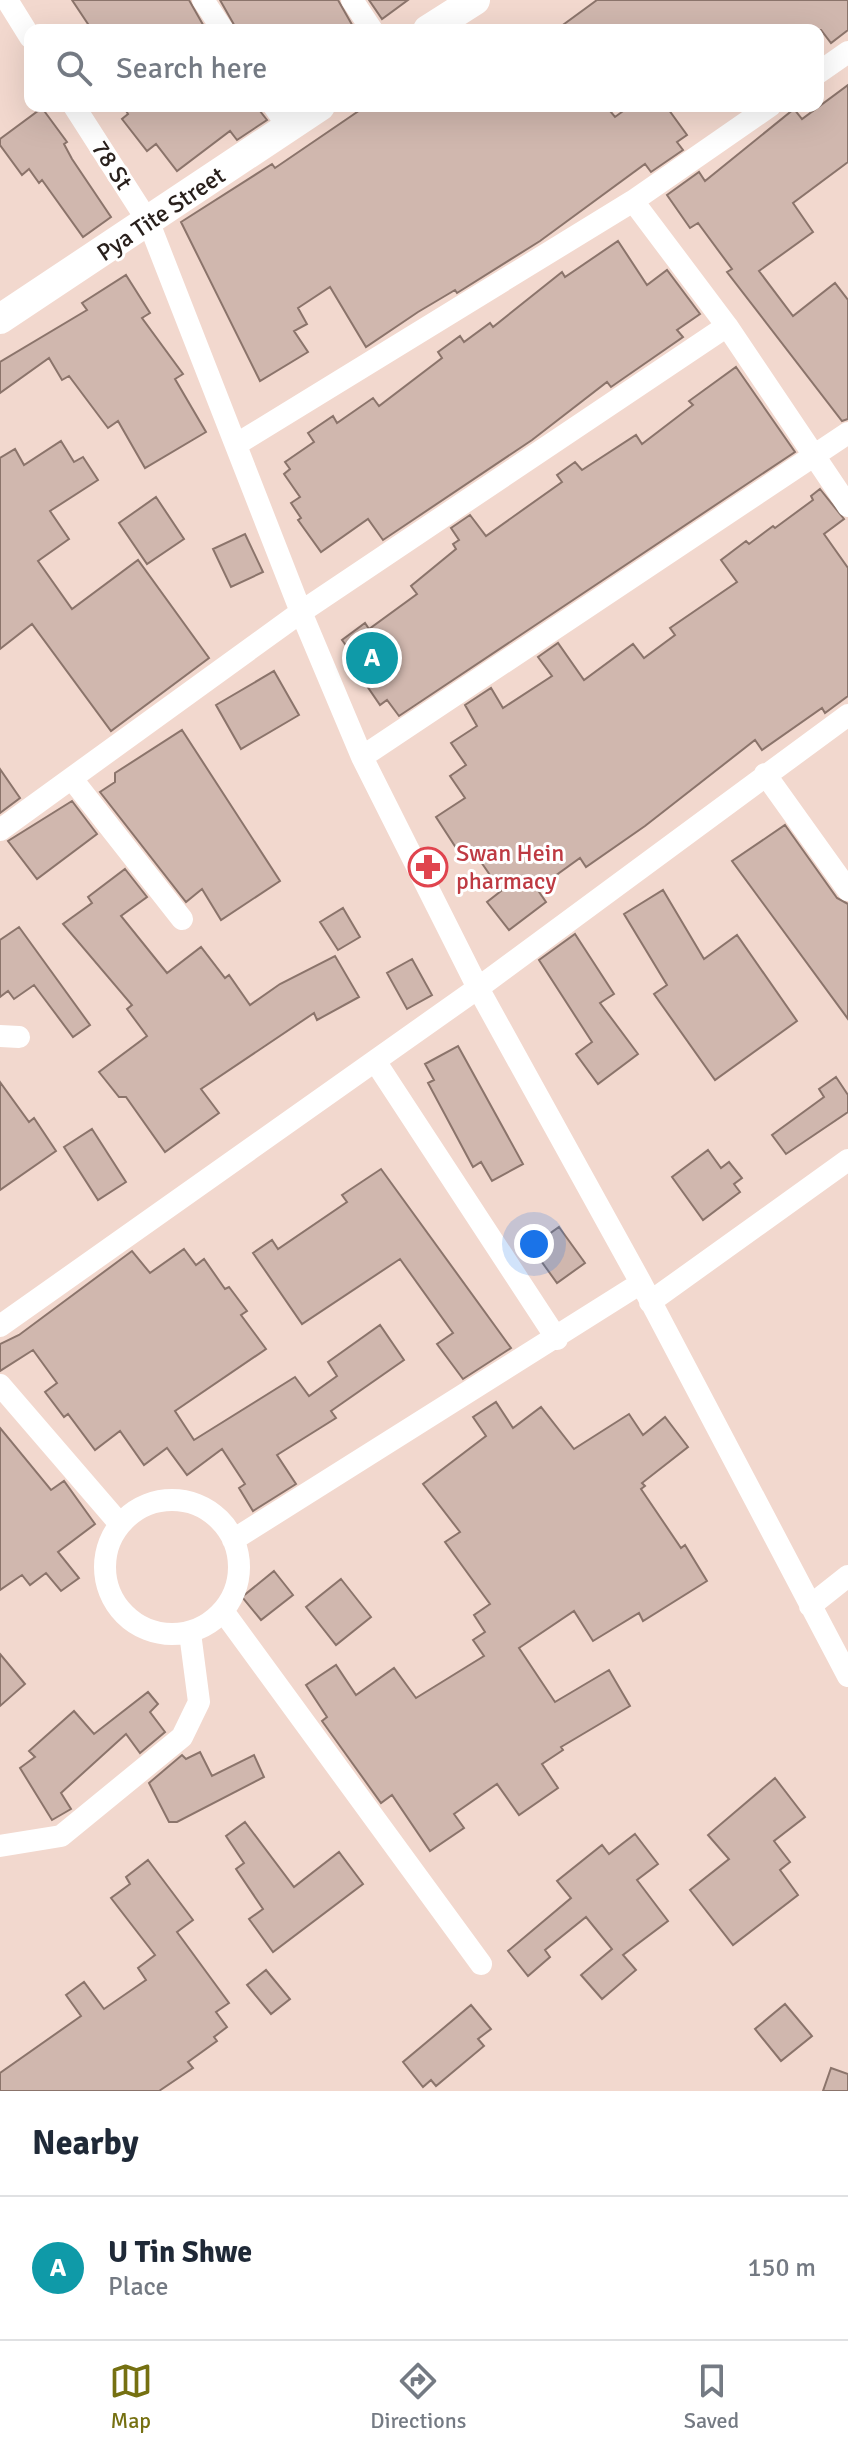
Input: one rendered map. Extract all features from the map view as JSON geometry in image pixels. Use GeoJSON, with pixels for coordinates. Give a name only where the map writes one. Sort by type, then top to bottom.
{"type":"FeatureCollection","features":[{"type":"Feature","properties":{"kind":"street"},"geometry":{"type":"LineString","coordinates":[[7,0],[24,27]]}},
{"type":"Feature","properties":{"kind":"street"},"geometry":{"type":"LineString","coordinates":[[203,0],[219,24]]}},
{"type":"Feature","properties":{"kind":"street"},"geometry":{"type":"LineString","coordinates":[[352,0],[368,24]]}},
{"type":"Feature","properties":{"kind":"street"},"geometry":{"type":"LineString","coordinates":[[437,24],[475,0]]}},
{"type":"Feature","properties":{"kind":"street"},"geometry":{"type":"LineString","coordinates":[[824,69],[848,52]]}},
{"type":"Feature","properties":{"kind":"street","name":"78 St"},"geometry":{"type":"LineString","coordinates":[[78,112],[149,223],[301,612],[362,757],[478,988],[646,1292],[848,1676]]}},
{"type":"Feature","properties":{"kind":"street"},"geometry":{"type":"LineString","coordinates":[[237,444],[633,201],[761,112]]}},
{"type":"Feature","properties":{"kind":"street","name":"Pya Tite Street"},"geometry":{"type":"LineString","coordinates":[[0,319],[149,223],[282,117]]}},
{"type":"Feature","properties":{"kind":"street"},"geometry":{"type":"LineString","coordinates":[[633,201],[727,326],[848,506]]}},
{"type":"Feature","properties":{"kind":"street"},"geometry":{"type":"LineString","coordinates":[[0,830],[301,612],[727,326]]}},
{"type":"Feature","properties":{"kind":"street"},"geometry":{"type":"LineString","coordinates":[[362,757],[848,433]]}},
{"type":"Feature","properties":{"kind":"street"},"geometry":{"type":"LineString","coordinates":[[0,1326],[478,988],[848,715]]}},
{"type":"Feature","properties":{"kind":"street"},"geometry":{"type":"LineString","coordinates":[[765,774],[848,890]]}},
{"type":"Feature","properties":{"kind":"street"},"geometry":{"type":"LineString","coordinates":[[72,779],[182,919]]}},
{"type":"Feature","properties":{"kind":"street"},"geometry":{"type":"LineString","coordinates":[[375,1061],[557,1339]]}},
{"type":"Feature","properties":{"kind":"street"},"geometry":{"type":"LineString","coordinates":[[233,1540],[557,1339],[646,1292],[848,1160]]}},
{"type":"Feature","properties":{"kind":"street"},"geometry":{"type":"LineString","coordinates":[[0,1385],[7,1411],[119,1523]]}},
{"type":"Feature","properties":{"kind":"street"},"geometry":{"type":"LineString","coordinates":[[181,1500],[206,1509],[226,1526],[233,1540],[238,1549],[240,1576],[231,1601],[214,1621],[190,1633],[164,1635],[139,1626],[119,1609],[107,1585],[105,1559],[119,1523],[155,1502],[181,1500]]}},
{"type":"Feature","properties":{"kind":"street"},"geometry":{"type":"LineString","coordinates":[[810,1606],[848,1576]]}},
{"type":"Feature","properties":{"kind":"street"},"geometry":{"type":"LineString","coordinates":[[223,1611],[481,1964]]}},
{"type":"Feature","properties":{"kind":"street"},"geometry":{"type":"LineString","coordinates":[[0,1846],[61,1836],[182,1737],[199,1702],[190,1633]]}},
{"type":"Feature","properties":{"kind":"building"},"geometry":{"type":"Polygon","coordinates":[[[72,0],[189,0],[203,24],[88,24],[72,0]]]}},
{"type":"Feature","properties":{"kind":"building"},"geometry":{"type":"Polygon","coordinates":[[[220,0],[338,0],[352,24],[234,24],[220,0]]]}},
{"type":"Feature","properties":{"kind":"building"},"geometry":{"type":"Polygon","coordinates":[[[369,0],[408,0],[382,19],[369,0]]]}},
{"type":"Feature","properties":{"kind":"building"},"geometry":{"type":"Polygon","coordinates":[[[597,0],[848,0],[848,30],[831,43],[824,34],[824,24],[564,24],[597,0]]]}},
{"type":"Feature","properties":{"kind":"building"},"geometry":{"type":"Polygon","coordinates":[[[848,85],[848,162],[793,203],[813,232],[759,271],[793,316],[835,283],[848,300],[848,419],[842,421],[727,272],[732,269],[698,223],[690,228],[667,195],[699,172],[705,181],[790,112],[796,112],[802,119],[811,112],[824,112],[824,103],[848,85]]]}},
{"type":"Feature","properties":{"kind":"building"},"geometry":{"type":"Polygon","coordinates":[[[37,112],[45,112],[67,142],[64,144],[72,159],[111,217],[83,237],[42,180],[39,183],[29,169],[22,175],[0,145],[0,139],[37,112]]]}},
{"type":"Feature","properties":{"kind":"building"},"geometry":{"type":"Polygon","coordinates":[[[261,112],[267,120],[237,140],[230,131],[177,171],[156,144],[147,151],[122,119],[128,114],[261,112]]]}},
{"type":"Feature","properties":{"kind":"building"},"geometry":{"type":"Polygon","coordinates":[[[357,112],[611,112],[615,117],[622,112],[670,112],[687,135],[677,142],[683,150],[651,172],[645,164],[540,241],[457,293],[455,290],[418,312],[366,347],[330,287],[298,308],[307,324],[294,331],[308,352],[260,381],[181,222],[272,164],[275,168],[357,112]]]}},
{"type":"Feature","properties":{"kind":"building"},"geometry":{"type":"Polygon","coordinates":[[[618,241],[647,285],[667,270],[700,314],[677,330],[683,337],[611,387],[607,382],[532,440],[383,540],[368,519],[321,552],[298,520],[301,518],[291,503],[300,497],[284,474],[290,469],[285,462],[314,442],[308,433],[333,416],[337,423],[373,398],[379,406],[442,358],[438,352],[460,336],[464,342],[490,323],[493,327],[562,272],[565,277],[618,241]]]}},
{"type":"Feature","properties":{"kind":"building"},"geometry":{"type":"Polygon","coordinates":[[[126,275],[150,313],[142,318],[183,374],[175,379],[206,432],[145,468],[118,421],[108,428],[69,376],[62,380],[49,358],[0,393],[0,362],[87,310],[82,303],[126,275]]]}},
{"type":"Feature","properties":{"kind":"building"},"geometry":{"type":"Polygon","coordinates":[[[736,367],[795,452],[399,716],[387,700],[380,705],[367,686],[373,682],[342,640],[365,623],[369,629],[417,594],[411,586],[456,549],[453,544],[459,540],[451,528],[470,515],[486,536],[562,482],[557,475],[575,462],[582,470],[636,435],[642,444],[693,405],[689,401],[736,367]]]}},
{"type":"Feature","properties":{"kind":"building"},"geometry":{"type":"Polygon","coordinates":[[[61,441],[74,462],[83,457],[98,480],[50,511],[69,539],[38,561],[72,609],[138,560],[209,658],[111,731],[32,624],[0,649],[0,458],[15,449],[24,465],[61,441]]]}},
{"type":"Feature","properties":{"kind":"building"},"geometry":{"type":"Polygon","coordinates":[[[820,489],[844,519],[824,534],[848,568],[848,696],[825,713],[822,708],[762,750],[755,740],[645,826],[586,867],[580,858],[537,889],[546,902],[509,930],[487,902],[501,891],[472,849],[462,857],[436,817],[465,798],[450,776],[466,765],[451,743],[477,726],[465,705],[491,688],[503,708],[552,676],[538,657],[558,643],[584,680],[633,644],[644,658],[675,635],[670,628],[737,582],[721,560],[746,541],[749,544],[773,526],[775,528],[813,500],[811,496],[820,489]]]}},
{"type":"Feature","properties":{"kind":"building"},"geometry":{"type":"Polygon","coordinates":[[[156,497],[184,539],[147,564],[119,523],[156,497]]]}},
{"type":"Feature","properties":{"kind":"building"},"geometry":{"type":"Polygon","coordinates":[[[245,534],[263,572],[231,587],[213,549],[245,534]]]}},
{"type":"Feature","properties":{"kind":"building"},"geometry":{"type":"Polygon","coordinates":[[[274,671],[299,715],[241,749],[216,705],[274,671]]]}},
{"type":"Feature","properties":{"kind":"building"},"geometry":{"type":"Polygon","coordinates":[[[182,730],[280,881],[221,920],[202,889],[186,902],[100,792],[115,782],[115,773],[182,730]]]}},
{"type":"Feature","properties":{"kind":"building"},"geometry":{"type":"Polygon","coordinates":[[[0,769],[20,798],[0,813],[0,769]]]}},
{"type":"Feature","properties":{"kind":"building"},"geometry":{"type":"Polygon","coordinates":[[[72,801],[97,834],[37,879],[8,841],[72,801]]]}},
{"type":"Feature","properties":{"kind":"building"},"geometry":{"type":"Polygon","coordinates":[[[785,825],[837,898],[848,904],[848,1019],[732,861],[785,825]]]}},
{"type":"Feature","properties":{"kind":"building"},"geometry":{"type":"Polygon","coordinates":[[[125,869],[147,897],[121,916],[167,973],[201,947],[225,978],[229,975],[250,1005],[280,984],[335,956],[359,997],[317,1020],[314,1013],[201,1089],[219,1113],[165,1152],[126,1097],[119,1097],[99,1072],[147,1036],[127,1009],[132,1005],[63,924],[92,903],[88,897],[125,869]]]}},
{"type":"Feature","properties":{"kind":"building"},"geometry":{"type":"Polygon","coordinates":[[[663,890],[704,959],[737,935],[797,1021],[715,1080],[654,994],[667,985],[624,914],[663,890]]]}},
{"type":"Feature","properties":{"kind":"building"},"geometry":{"type":"Polygon","coordinates":[[[343,908],[360,937],[338,950],[320,922],[343,908]]]}},
{"type":"Feature","properties":{"kind":"building"},"geometry":{"type":"Polygon","coordinates":[[[19,927],[90,1025],[73,1037],[34,985],[14,999],[8,991],[0,997],[0,940],[19,927]]]}},
{"type":"Feature","properties":{"kind":"building"},"geometry":{"type":"Polygon","coordinates":[[[575,934],[614,994],[600,1003],[638,1054],[598,1084],[576,1054],[592,1042],[539,960],[575,934]]]}},
{"type":"Feature","properties":{"kind":"building"},"geometry":{"type":"Polygon","coordinates":[[[412,959],[432,995],[407,1009],[387,973],[412,959]]]}},
{"type":"Feature","properties":{"kind":"building"},"geometry":{"type":"Polygon","coordinates":[[[458,1046],[523,1164],[492,1181],[481,1162],[473,1167],[428,1083],[434,1080],[425,1064],[458,1046]]]}},
{"type":"Feature","properties":{"kind":"building"},"geometry":{"type":"Polygon","coordinates":[[[836,1077],[848,1095],[848,1112],[786,1154],[772,1135],[824,1097],[819,1089],[836,1077]]]}},
{"type":"Feature","properties":{"kind":"building"},"geometry":{"type":"Polygon","coordinates":[[[0,1082],[29,1122],[34,1118],[56,1151],[0,1190],[0,1082]]]}},
{"type":"Feature","properties":{"kind":"building"},"geometry":{"type":"Polygon","coordinates":[[[92,1129],[126,1182],[98,1200],[64,1147],[92,1129]]]}},
{"type":"Feature","properties":{"kind":"building"},"geometry":{"type":"Polygon","coordinates":[[[708,1150],[721,1168],[729,1162],[742,1178],[734,1184],[740,1192],[703,1220],[672,1177],[708,1150]]]}},
{"type":"Feature","properties":{"kind":"building"},"geometry":{"type":"Polygon","coordinates":[[[381,1169],[511,1348],[463,1379],[437,1344],[453,1333],[400,1259],[302,1324],[253,1253],[272,1240],[278,1249],[347,1202],[342,1195],[381,1169]]]}},
{"type":"Feature","properties":{"kind":"building"},"geometry":{"type":"Polygon","coordinates":[[[559,1227],[585,1263],[557,1283],[531,1247],[559,1227]]]}},
{"type":"Feature","properties":{"kind":"building"},"geometry":{"type":"Polygon","coordinates":[[[184,1249],[196,1265],[204,1259],[225,1289],[229,1287],[247,1311],[241,1315],[266,1349],[175,1411],[194,1440],[295,1377],[309,1396],[337,1376],[328,1362],[380,1325],[404,1360],[331,1411],[336,1418],[277,1455],[296,1484],[253,1511],[239,1488],[245,1484],[222,1449],[187,1475],[167,1448],[144,1465],[120,1431],[95,1450],[68,1414],[64,1417],[45,1392],[57,1383],[33,1350],[0,1371],[0,1344],[19,1335],[132,1251],[150,1273],[184,1249]]]}},
{"type":"Feature","properties":{"kind":"building"},"geometry":{"type":"Polygon","coordinates":[[[496,1402],[513,1428],[541,1407],[574,1449],[629,1414],[643,1435],[665,1417],[688,1447],[642,1483],[645,1486],[641,1489],[681,1548],[685,1545],[707,1581],[643,1621],[639,1613],[593,1641],[574,1611],[519,1648],[555,1702],[609,1670],[630,1706],[561,1747],[563,1750],[542,1764],[558,1788],[519,1815],[497,1784],[454,1814],[464,1828],[430,1851],[392,1795],[381,1803],[322,1721],[327,1717],[306,1685],[336,1665],[356,1695],[394,1668],[416,1698],[484,1656],[473,1640],[485,1632],[474,1615],[490,1604],[445,1542],[460,1532],[423,1484],[486,1436],[473,1417],[496,1402]]]}},
{"type":"Feature","properties":{"kind":"building"},"geometry":{"type":"Polygon","coordinates":[[[0,1428],[51,1490],[64,1481],[95,1524],[58,1552],[79,1578],[61,1591],[46,1573],[30,1585],[22,1575],[0,1590],[0,1428]]]}},
{"type":"Feature","properties":{"kind":"building"},"geometry":{"type":"Polygon","coordinates":[[[274,1571],[293,1595],[261,1620],[242,1597],[274,1571]]]}},
{"type":"Feature","properties":{"kind":"building"},"geometry":{"type":"Polygon","coordinates":[[[341,1579],[371,1617],[336,1645],[306,1607],[341,1579]]]}},
{"type":"Feature","properties":{"kind":"building"},"geometry":{"type":"Polygon","coordinates":[[[0,1654],[25,1684],[0,1706],[0,1654]]]}},
{"type":"Feature","properties":{"kind":"building"},"geometry":{"type":"Polygon","coordinates":[[[148,1692],[158,1704],[150,1712],[165,1732],[140,1753],[126,1734],[61,1793],[71,1809],[52,1820],[20,1768],[35,1757],[29,1751],[74,1711],[94,1734],[148,1692]]]}},
{"type":"Feature","properties":{"kind":"building"},"geometry":{"type":"Polygon","coordinates":[[[200,1752],[212,1776],[254,1755],[264,1777],[177,1822],[169,1822],[149,1783],[182,1755],[186,1759],[200,1752]]]}},
{"type":"Feature","properties":{"kind":"building"},"geometry":{"type":"Polygon","coordinates":[[[775,1778],[805,1817],[774,1841],[790,1862],[780,1870],[798,1895],[733,1945],[690,1890],[729,1859],[708,1835],[775,1778]]]}},
{"type":"Feature","properties":{"kind":"building"},"geometry":{"type":"Polygon","coordinates":[[[245,1822],[294,1887],[339,1852],[363,1884],[273,1952],[249,1919],[263,1909],[236,1869],[244,1863],[226,1836],[245,1822]]]}},
{"type":"Feature","properties":{"kind":"building"},"geometry":{"type":"Polygon","coordinates":[[[635,1834],[658,1864],[637,1880],[668,1921],[623,1955],[636,1970],[602,1999],[581,1975],[612,1949],[586,1917],[545,1950],[550,1957],[528,1976],[508,1951],[571,1898],[557,1881],[602,1845],[609,1854],[635,1834]]]}},
{"type":"Feature","properties":{"kind":"building"},"geometry":{"type":"Polygon","coordinates":[[[148,1860],[193,1920],[177,1932],[229,2003],[216,2012],[227,2027],[214,2037],[217,2041],[188,2062],[193,2068],[159,2091],[0,2091],[0,2073],[81,2016],[66,1995],[84,1982],[104,2009],[146,1980],[138,1968],[155,1955],[111,1898],[130,1884],[126,1877],[148,1860]]]}},
{"type":"Feature","properties":{"kind":"building"},"geometry":{"type":"Polygon","coordinates":[[[266,1970],[290,1999],[271,2014],[247,1985],[266,1970]]]}},
{"type":"Feature","properties":{"kind":"building"},"geometry":{"type":"Polygon","coordinates":[[[785,2004],[812,2036],[781,2061],[755,2029],[785,2004]]]}},
{"type":"Feature","properties":{"kind":"building"},"geometry":{"type":"Polygon","coordinates":[[[471,2005],[491,2029],[478,2039],[484,2046],[436,2086],[431,2080],[423,2087],[403,2062],[471,2005]]]}},
{"type":"Feature","properties":{"kind":"building"},"geometry":{"type":"Polygon","coordinates":[[[831,2068],[848,2074],[848,2091],[823,2091],[831,2068]]]}},
{"type":"Feature","properties":{"kind":"place","name":"U Tin Shwe"},"geometry":{"type":"Point","coordinates":[372,658]}},
{"type":"Feature","properties":{"kind":"place","name":"Swan Hein pharmacy"},"geometry":{"type":"Point","coordinates":[428,867]}}]}
